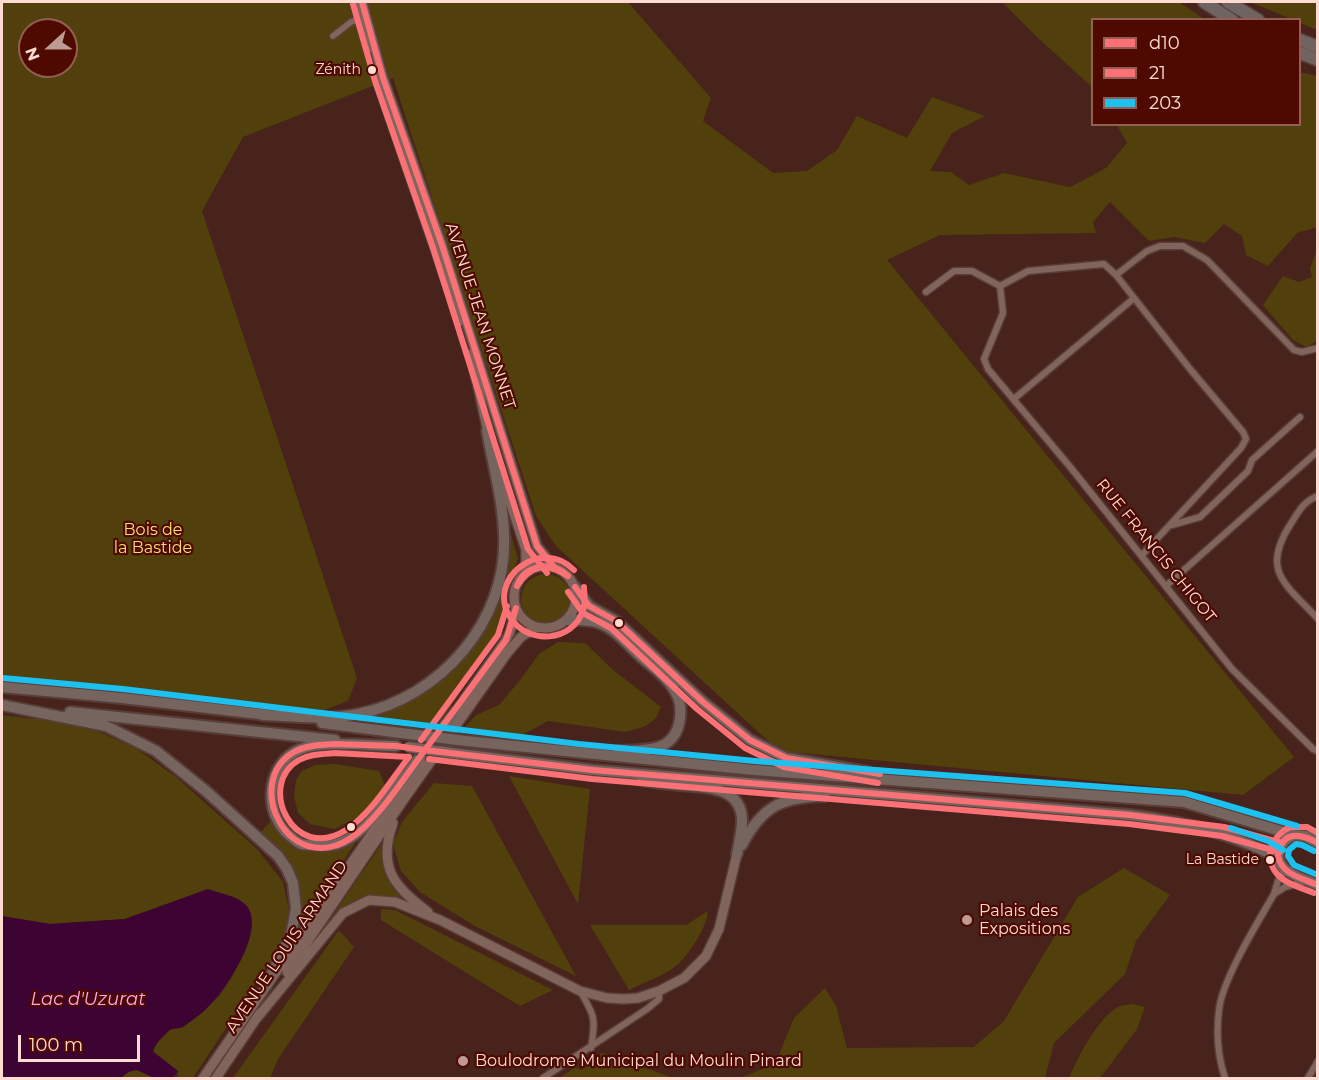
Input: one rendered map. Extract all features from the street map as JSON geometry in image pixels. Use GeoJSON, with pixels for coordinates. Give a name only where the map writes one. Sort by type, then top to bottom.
{"type":"FeatureCollection","features":[{"type":"Feature","properties":{"kind":"highway"},"geometry":{"type":"LineString","coordinates":[[1204,2],[1229,18]]}},
{"type":"Feature","properties":{"kind":"highway"},"geometry":{"type":"LineString","coordinates":[[1228,2],[1255,18]]}},
{"type":"Feature","properties":{"kind":"highway"},"geometry":{"type":"LineString","coordinates":[[1301,41],[1317,47]]}},
{"type":"Feature","properties":{"kind":"highway"},"geometry":{"type":"LineString","coordinates":[[1301,54],[1317,60]]}},
{"type":"Feature","properties":{"kind":"main road","name":"AVENUE JEAN MONNET"},"geometry":{"type":"LineString","coordinates":[[355,2],[382,96],[473,360],[487,431],[526,550],[526,572]]}},
{"type":"Feature","properties":{"kind":"main road","name":"AVENUE JEAN MONNET"},"geometry":{"type":"LineString","coordinates":[[362,2],[379,66],[452,276],[537,546],[554,567]]}},
{"type":"Feature","properties":{"kind":"main road"},"geometry":{"type":"LineString","coordinates":[[262,715],[327,718],[358,714],[390,705],[419,690],[441,674],[460,655],[489,611],[502,570],[504,535],[487,431]]}},
{"type":"Feature","properties":{"kind":"main road"},"geometry":{"type":"LineString","coordinates":[[575,587],[576,605],[567,620],[553,628],[537,627],[524,620],[516,608],[515,588],[526,572],[535,568],[554,567],[567,575],[589,606],[616,621],[703,702],[750,740],[786,758],[930,783]]}},
{"type":"Feature","properties":{"kind":"main road","name":"AVENUE LOUIS ARMAND"},"geometry":{"type":"LineString","coordinates":[[203,1078],[506,640],[516,608]]}},
{"type":"Feature","properties":{"kind":"main road"},"geometry":{"type":"LineString","coordinates":[[567,620],[600,623],[613,631],[668,682],[677,694],[681,708],[679,725],[672,739],[662,747],[650,750],[578,753]]}},
{"type":"Feature","properties":{"kind":"main road"},"geometry":{"type":"LineString","coordinates":[[440,920],[402,891],[392,876],[387,859],[386,841],[402,802],[516,642],[537,627]]}},
{"type":"Feature","properties":{"kind":"main road"},"geometry":{"type":"LineString","coordinates":[[2,687],[122,698],[578,753],[754,770],[1184,802],[1294,835],[1305,836],[1317,843]]}},
{"type":"Feature","properties":{"kind":"main road"},"geometry":{"type":"LineString","coordinates":[[2,705],[402,747],[593,770],[1165,819],[1264,849],[1278,858],[1285,870],[1313,883]]}},
{"type":"Feature","properties":{"kind":"main road"},"geometry":{"type":"LineString","coordinates":[[2,705],[106,726],[156,751],[199,785],[278,856],[293,883],[296,909],[291,935],[266,986]]}},
{"type":"Feature","properties":{"kind":"main road"},"geometry":{"type":"LineString","coordinates":[[402,747],[327,745],[301,748],[284,760],[276,772],[272,791],[272,811],[282,829],[300,843],[325,847],[350,839],[376,813],[455,712]]}},
{"type":"Feature","properties":{"kind":"main road"},"geometry":{"type":"LineString","coordinates":[[257,1018],[343,913],[369,900],[395,902],[440,920],[580,992],[607,998],[638,998],[659,991],[684,978],[706,956],[719,929],[737,854],[742,819],[739,805],[716,788],[659,784],[593,770]]}},
{"type":"Feature","properties":{"kind":"main road"},"geometry":{"type":"LineString","coordinates":[[737,854],[752,826],[768,810],[783,802],[799,796],[874,794]]}},
{"type":"Feature","properties":{"kind":"main road","name":"AVENUE LOUIS ARMAND"},"geometry":{"type":"LineString","coordinates":[[216,1078],[402,802]]}},
{"type":"Feature","properties":{"kind":"main road"},"geometry":{"type":"LineString","coordinates":[[1278,858],[1282,843],[1294,835]]}},
{"type":"Feature","properties":{"kind":"street"},"geometry":{"type":"LineString","coordinates":[[333,36],[359,19]]}},
{"type":"Feature","properties":{"kind":"street"},"geometry":{"type":"LineString","coordinates":[[1116,275],[1148,251],[1160,246],[1183,246],[1207,260],[1294,350],[1302,352],[1317,348]]}},
{"type":"Feature","properties":{"kind":"street"},"geometry":{"type":"LineString","coordinates":[[926,292],[954,271],[972,271],[1000,286],[1028,272],[1039,270],[1104,264],[1116,275],[1133,299],[1243,432],[1246,439],[1236,454],[1142,555]]}},
{"type":"Feature","properties":{"kind":"street","name":"RUE FRANCIS CHIGOT"},"geometry":{"type":"LineString","coordinates":[[1000,286],[1003,313],[984,359],[988,369],[1142,555],[1232,669],[1317,751]]}},
{"type":"Feature","properties":{"kind":"street"},"geometry":{"type":"LineString","coordinates":[[1014,398],[1133,299]]}},
{"type":"Feature","properties":{"kind":"street"},"geometry":{"type":"LineString","coordinates":[[1171,525],[1200,517],[1248,471],[1252,460],[1299,417]]}},
{"type":"Feature","properties":{"kind":"street"},"geometry":{"type":"LineString","coordinates":[[1167,586],[1317,450]]}},
{"type":"Feature","properties":{"kind":"street"},"geometry":{"type":"LineString","coordinates":[[1317,496],[1307,500],[1280,541],[1276,563],[1285,583],[1317,619]]}},
{"type":"Feature","properties":{"kind":"street"},"geometry":{"type":"LineString","coordinates":[[1226,1078],[1219,1059],[1219,1010],[1225,987],[1285,870]]}},
{"type":"Feature","properties":{"kind":"street"},"geometry":{"type":"LineString","coordinates":[[1274,894],[1286,887],[1313,883]]}},
{"type":"Feature","properties":{"kind":"street"},"geometry":{"type":"LineString","coordinates":[[543,1078],[647,1009],[659,999],[659,991]]}},
{"type":"Feature","properties":{"kind":"street"},"geometry":{"type":"LineString","coordinates":[[580,992],[594,1014],[591,1048]]}},
{"type":"Feature","properties":{"kind":"street"},"geometry":{"type":"LineString","coordinates":[[1308,1078],[1317,1061]]}},
{"type":"Feature","properties":{"kind":"green space","name":"Bois de la Bastide"},"geometry":{"type":"Polygon","coordinates":[[[2,2],[628,2],[711,98],[703,121],[773,173],[807,171],[837,150],[857,116],[907,138],[932,97],[985,116],[952,133],[930,171],[951,172],[969,185],[1004,173],[1070,187],[1106,168],[1127,143],[1118,126],[1301,126],[1301,72],[1317,76],[1317,227],[1297,233],[1268,266],[1246,255],[1242,236],[1224,224],[1205,243],[1174,237],[1149,241],[1110,202],[1093,222],[1096,233],[940,235],[887,260],[1294,757],[1243,795],[779,751],[556,546],[536,516],[393,78],[243,137],[202,211],[357,678],[348,701],[324,710],[2,675],[2,2]]]}},
{"type":"Feature","properties":{"kind":"green space"},"geometry":{"type":"Polygon","coordinates":[[[1002,2],[1179,2],[1203,18],[1091,18],[1091,86],[1002,2]]]}},
{"type":"Feature","properties":{"kind":"green space"},"geometry":{"type":"Polygon","coordinates":[[[1250,2],[1317,2],[1317,30],[1301,23],[1301,18],[1289,18],[1250,2]]]}},
{"type":"Feature","properties":{"kind":"green space"},"geometry":{"type":"Polygon","coordinates":[[[1317,249],[1317,341],[1307,347],[1293,340],[1263,305],[1283,276],[1299,282],[1312,277],[1310,269],[1317,249]]]}},
{"type":"Feature","properties":{"kind":"green space"},"geometry":{"type":"Polygon","coordinates":[[[506,517],[518,559],[507,590],[505,604],[507,616],[504,627],[436,728],[353,722],[397,707],[419,695],[440,681],[475,646],[488,626],[496,604],[506,517]]]}},
{"type":"Feature","properties":{"kind":"green space"},"geometry":{"type":"Polygon","coordinates":[[[546,574],[564,581],[571,599],[564,617],[546,624],[528,617],[521,599],[528,581],[546,574]]]}},
{"type":"Feature","properties":{"kind":"green space"},"geometry":{"type":"Polygon","coordinates":[[[558,642],[585,643],[612,669],[661,707],[656,718],[646,726],[626,732],[548,721],[522,735],[465,727],[476,715],[499,705],[539,654],[558,642]]]}},
{"type":"Feature","properties":{"kind":"green space"},"geometry":{"type":"Polygon","coordinates":[[[2,715],[91,728],[137,749],[176,777],[257,849],[283,882],[290,915],[282,943],[193,1078],[178,1078],[178,1071],[153,1051],[154,1046],[171,1029],[183,1027],[220,995],[232,977],[248,943],[208,889],[125,919],[50,924],[2,916],[2,715]]]}},
{"type":"Feature","properties":{"kind":"green space"},"geometry":{"type":"Polygon","coordinates":[[[335,764],[379,771],[386,788],[357,818],[334,829],[310,824],[298,813],[294,796],[296,780],[302,771],[315,765],[335,764]]]}},
{"type":"Feature","properties":{"kind":"green space"},"geometry":{"type":"Polygon","coordinates":[[[509,776],[590,789],[578,904],[509,776]]]}},
{"type":"Feature","properties":{"kind":"green space"},"geometry":{"type":"Polygon","coordinates":[[[434,783],[472,786],[576,976],[475,926],[420,892],[401,871],[393,844],[402,822],[434,783]]]}},
{"type":"Feature","properties":{"kind":"green space"},"geometry":{"type":"Polygon","coordinates":[[[272,820],[288,841],[310,850],[333,850],[358,839],[298,930],[299,894],[259,834],[272,820]]]}},
{"type":"Feature","properties":{"kind":"green space"},"geometry":{"type":"Polygon","coordinates":[[[384,821],[212,1078],[206,1078],[384,821]]]}},
{"type":"Feature","properties":{"kind":"green space"},"geometry":{"type":"Polygon","coordinates":[[[383,842],[388,873],[405,901],[380,896],[361,898],[345,907],[326,925],[383,842]]]}},
{"type":"Feature","properties":{"kind":"green space"},"geometry":{"type":"Polygon","coordinates":[[[1124,868],[1170,895],[1136,941],[1125,974],[1054,1043],[1045,1078],[740,1078],[775,1064],[794,1018],[825,988],[836,1006],[847,1048],[974,1047],[1004,1021],[1078,897],[1124,868]]]}},
{"type":"Feature","properties":{"kind":"green space"},"geometry":{"type":"Polygon","coordinates":[[[381,909],[395,910],[553,990],[520,1006],[381,920],[381,909]]]}},
{"type":"Feature","properties":{"kind":"green space"},"geometry":{"type":"Polygon","coordinates":[[[708,911],[700,934],[678,965],[629,990],[590,925],[686,925],[708,911]]]}},
{"type":"Feature","properties":{"kind":"green space"},"geometry":{"type":"Polygon","coordinates":[[[339,930],[354,947],[278,1059],[270,1078],[233,1078],[339,930]]]}},
{"type":"Feature","properties":{"kind":"green space"},"geometry":{"type":"Polygon","coordinates":[[[1133,1004],[1145,1007],[1137,1029],[1104,1073],[1099,1078],[1069,1078],[1083,1049],[1103,1020],[1118,1007],[1133,1004]]]}},
{"type":"Feature","properties":{"kind":"green space"},"geometry":{"type":"Polygon","coordinates":[[[602,1053],[674,1078],[560,1078],[575,1067],[581,1070],[602,1053]]]}},
{"type":"Feature","properties":{"kind":"green space"},"geometry":{"type":"Polygon","coordinates":[[[137,1070],[155,1078],[121,1078],[128,1072],[137,1070]]]}},
{"type":"Feature","properties":{"kind":"water","name":"Lac d'Uzurat"},"geometry":{"type":"Polygon","coordinates":[[[208,889],[243,902],[251,916],[252,929],[241,960],[223,990],[203,1012],[183,1027],[170,1030],[156,1046],[153,1052],[178,1071],[172,1078],[157,1078],[135,1070],[121,1078],[2,1078],[2,916],[50,924],[125,919],[208,889]]]}},
{"type":"Feature","properties":{"kind":"transit line","name":"d10"},"geometry":{"type":"LineString","coordinates":[[362,2],[383,78],[442,245],[537,546],[554,567]]}},
{"type":"Feature","properties":{"kind":"transit line","name":"21"},"geometry":{"type":"LineString","coordinates":[[353,4],[375,81],[433,248],[528,549],[547,573]]}},
{"type":"Feature","properties":{"kind":"transit line","name":"21"},"geometry":{"type":"LineString","coordinates":[[574,570],[561,561],[547,558],[533,560],[521,566],[511,576],[505,589],[505,603],[510,617],[518,626],[538,636],[560,634],[570,629],[578,621],[584,607],[584,587]]}},
{"type":"Feature","properties":{"kind":"transit line","name":"d10"},"geometry":{"type":"LineString","coordinates":[[517,586],[526,573],[540,567],[554,568],[568,576]]}},
{"type":"Feature","properties":{"kind":"transit line","name":"d10"},"geometry":{"type":"LineString","coordinates":[[517,586],[534,569],[546,567],[568,576]]}},
{"type":"Feature","properties":{"kind":"transit line","name":"d10"},"geometry":{"type":"LineString","coordinates":[[575,587],[589,606],[616,621],[703,702],[750,740],[786,758],[880,774]]}},
{"type":"Feature","properties":{"kind":"transit line","name":"21"},"geometry":{"type":"LineString","coordinates":[[568,592],[583,613],[611,628],[697,709],[745,748],[784,767],[878,783]]}},
{"type":"Feature","properties":{"kind":"transit line","name":"21"},"geometry":{"type":"LineString","coordinates":[[421,740],[498,635],[507,606]]}},
{"type":"Feature","properties":{"kind":"transit line","name":"d10"},"geometry":{"type":"LineString","coordinates":[[425,750],[506,640],[516,608]]}},
{"type":"Feature","properties":{"kind":"transit line","name":"203"},"geometry":{"type":"LineString","coordinates":[[3,678],[123,689],[579,744],[755,761],[1185,793],[1297,826]]}},
{"type":"Feature","properties":{"kind":"transit line","name":"d10"},"geometry":{"type":"LineString","coordinates":[[335,744],[396,746],[425,750],[381,809],[361,830],[351,838],[328,847],[308,846],[292,837],[279,822],[273,803],[272,784],[279,766],[294,752],[319,745],[335,744]]}},
{"type":"Feature","properties":{"kind":"transit line","name":"d10"},"geometry":{"type":"LineString","coordinates":[[425,750],[593,770],[1130,815],[1224,827],[1282,843]]}},
{"type":"Feature","properties":{"kind":"transit line","name":"21"},"geometry":{"type":"LineString","coordinates":[[335,753],[409,757],[372,806],[355,823],[346,830],[327,838],[310,837],[296,829],[286,817],[281,802],[281,786],[287,771],[299,760],[312,755],[335,753]]}},
{"type":"Feature","properties":{"kind":"transit line","name":"21"},"geometry":{"type":"LineString","coordinates":[[429,759],[592,779],[1129,824],[1222,836],[1280,852]]}},
{"type":"Feature","properties":{"kind":"transit line","name":"21"},"geometry":{"type":"LineString","coordinates":[[1314,893],[1291,884],[1277,874],[1270,860],[1270,852],[1277,838],[1290,827],[1307,827],[1318,833]]}},
{"type":"Feature","properties":{"kind":"transit line","name":"203"},"geometry":{"type":"LineString","coordinates":[[1231,828],[1268,841],[1283,850]]}},
{"type":"Feature","properties":{"kind":"transit line","name":"d10"},"geometry":{"type":"LineString","coordinates":[[1318,843],[1305,837],[1293,836],[1283,842],[1278,856],[1288,872],[1318,885]]}},
{"type":"Feature","properties":{"kind":"transit line","name":"203"},"geometry":{"type":"LineString","coordinates":[[1314,851],[1296,844],[1289,850],[1288,856],[1294,865],[1318,875]]}},
{"type":"Feature","properties":{"kind":"place","name":"Zénith"},"geometry":{"type":"Point","coordinates":[372,70]}},
{"type":"Feature","properties":{"kind":"place","name":"La Bastide"},"geometry":{"type":"Point","coordinates":[1270,860]}},
{"type":"Feature","properties":{"kind":"place","name":"Palais des Expositions"},"geometry":{"type":"Point","coordinates":[967,920]}},
{"type":"Feature","properties":{"kind":"place","name":"Boulodrome Municipal du Moulin Pinard"},"geometry":{"type":"Point","coordinates":[463,1061]}}]}
